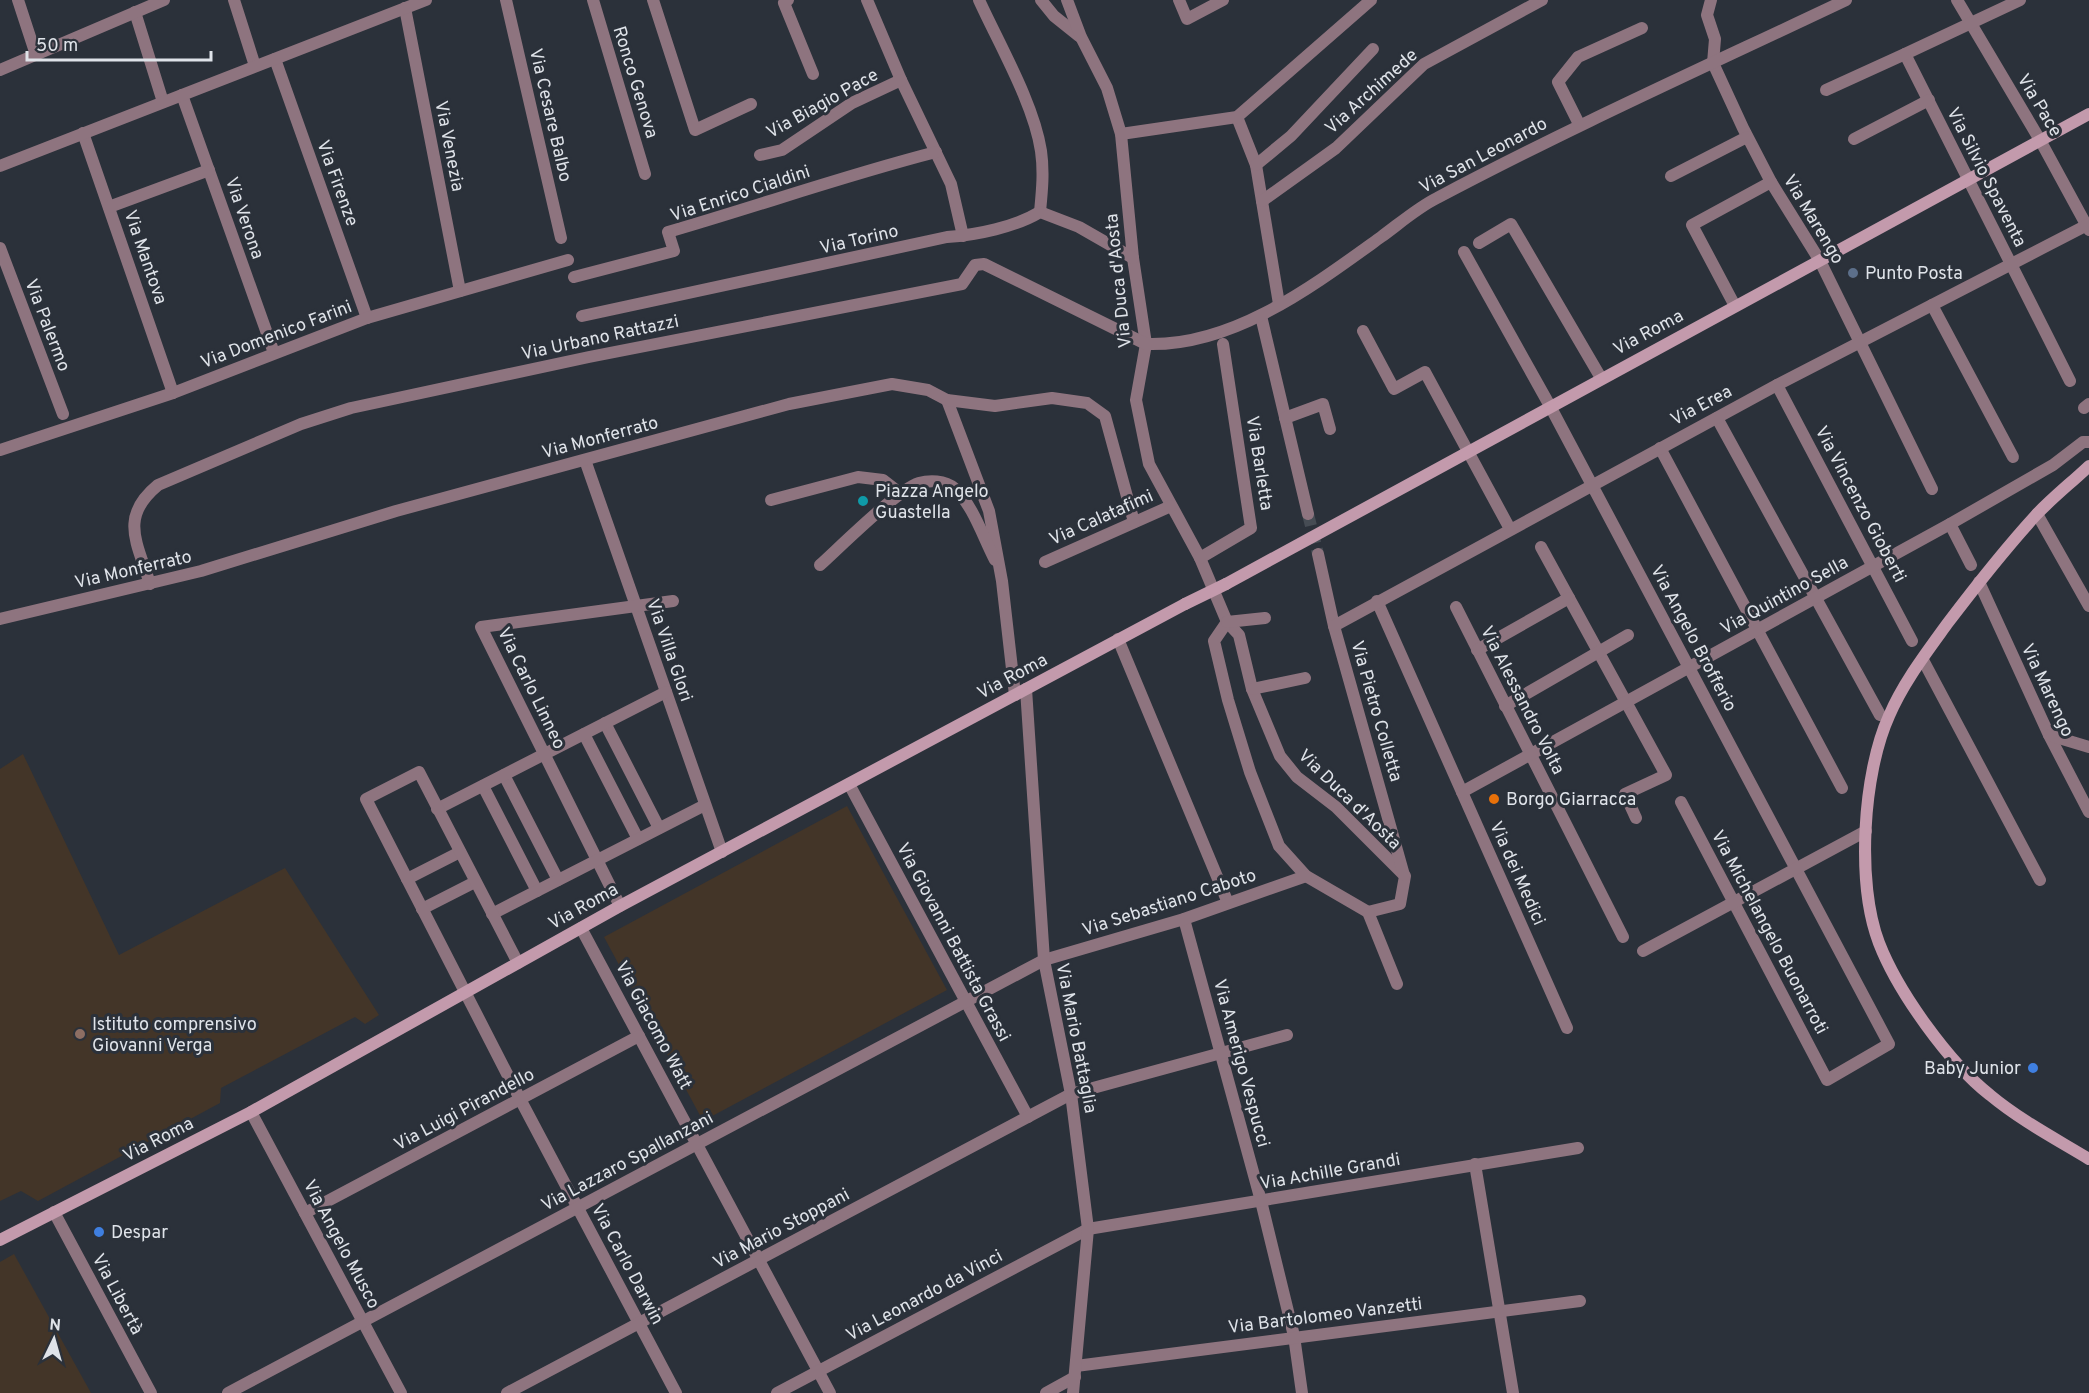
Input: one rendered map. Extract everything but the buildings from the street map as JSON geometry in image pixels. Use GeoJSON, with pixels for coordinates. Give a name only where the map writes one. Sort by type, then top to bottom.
{"type":"FeatureCollection","features":[{"type":"Feature","properties":{"kind":"main road","name":"Via Roma"},"geometry":{"type":"LineString","coordinates":[[0,1240],[251,1112],[620,906],[1118,639],[1226,584],[2089,114]]}},
{"type":"Feature","properties":{"kind":"main road"},"geometry":{"type":"LineString","coordinates":[[2089,466],[2037,514],[1979,582],[1895,702],[1882,733],[1873,768],[1866,831],[1869,901],[1879,942],[1906,993],[1947,1053],[1989,1095],[2089,1159]]}},
{"type":"Feature","properties":{"kind":"street"},"geometry":{"type":"LineString","coordinates":[[18,0],[36,55]]}},
{"type":"Feature","properties":{"kind":"street"},"geometry":{"type":"LineString","coordinates":[[0,70],[164,0]]}},
{"type":"Feature","properties":{"kind":"street"},"geometry":{"type":"LineString","coordinates":[[234,0],[255,66]]}},
{"type":"Feature","properties":{"kind":"street"},"geometry":{"type":"LineString","coordinates":[[0,166],[423,0]]}},
{"type":"Feature","properties":{"kind":"street","name":"Via Cesare Balbo"},"geometry":{"type":"LineString","coordinates":[[506,0],[561,238]]}},
{"type":"Feature","properties":{"kind":"street","name":"Ronco Genova"},"geometry":{"type":"LineString","coordinates":[[593,0],[645,174]]}},
{"type":"Feature","properties":{"kind":"street"},"geometry":{"type":"LineString","coordinates":[[653,0],[695,130],[751,104]]}},
{"type":"Feature","properties":{"kind":"street"},"geometry":{"type":"LineString","coordinates":[[788,0],[784,3],[813,74]]}},
{"type":"Feature","properties":{"kind":"street","name":"Via Biagio Pace"},"geometry":{"type":"LineString","coordinates":[[867,0],[901,80],[951,184],[963,236]]}},
{"type":"Feature","properties":{"kind":"street"},"geometry":{"type":"LineString","coordinates":[[979,0],[1033,120],[1041,150],[1044,181],[1040,212],[1079,227],[1134,258]]}},
{"type":"Feature","properties":{"kind":"street"},"geometry":{"type":"LineString","coordinates":[[1041,0],[1054,16],[1081,37]]}},
{"type":"Feature","properties":{"kind":"street","name":"Via Duca d'Aosta"},"geometry":{"type":"LineString","coordinates":[[1067,0],[1081,37],[1107,88],[1121,134],[1146,344],[1136,400],[1149,464],[1200,558],[1227,622],[1239,635],[1252,689],[1280,756],[1291,770],[1336,807],[1405,876],[1400,904],[1368,912]]}},
{"type":"Feature","properties":{"kind":"street"},"geometry":{"type":"LineString","coordinates":[[1179,0],[1187,19],[1223,0]]}},
{"type":"Feature","properties":{"kind":"street"},"geometry":{"type":"LineString","coordinates":[[1121,134],[1238,117],[1371,0]]}},
{"type":"Feature","properties":{"kind":"street","name":"Via Archimede"},"geometry":{"type":"LineString","coordinates":[[1262,201],[1336,148],[1424,63],[1542,0]]}},
{"type":"Feature","properties":{"kind":"street"},"geometry":{"type":"LineString","coordinates":[[1711,0],[1707,15],[1715,39],[1713,63]]}},
{"type":"Feature","properties":{"kind":"street","name":"Via San Leonardo"},"geometry":{"type":"LineString","coordinates":[[1146,344],[1175,345],[1261,316],[1331,273],[1434,199],[1579,124],[1846,0]]}},
{"type":"Feature","properties":{"kind":"street","name":"Via Pace"},"geometry":{"type":"LineString","coordinates":[[1957,0],[2040,140],[2088,227]]}},
{"type":"Feature","properties":{"kind":"street"},"geometry":{"type":"LineString","coordinates":[[1826,90],[2020,0]]}},
{"type":"Feature","properties":{"kind":"street","name":"Via Venezia"},"geometry":{"type":"LineString","coordinates":[[405,8],[460,291]]}},
{"type":"Feature","properties":{"kind":"street"},"geometry":{"type":"LineString","coordinates":[[135,12],[163,102]]}},
{"type":"Feature","properties":{"kind":"street"},"geometry":{"type":"LineString","coordinates":[[1579,124],[1558,82],[1578,57],[1642,28]]}},
{"type":"Feature","properties":{"kind":"street"},"geometry":{"type":"LineString","coordinates":[[1256,165],[1291,136],[1373,49]]}},
{"type":"Feature","properties":{"kind":"street","name":"Via Silvio Spaventa"},"geometry":{"type":"LineString","coordinates":[[1905,54],[2070,381]]}},
{"type":"Feature","properties":{"kind":"street","name":"Via Firenze"},"geometry":{"type":"LineString","coordinates":[[275,59],[367,318]]}},
{"type":"Feature","properties":{"kind":"street","name":"Via Marengo"},"geometry":{"type":"LineString","coordinates":[[1713,63],[1747,137],[1771,182],[1820,261],[1932,489]]}},
{"type":"Feature","properties":{"kind":"street","name":"Via Biagio Pace"},"geometry":{"type":"LineString","coordinates":[[760,155],[782,150],[852,103],[901,80]]}},
{"type":"Feature","properties":{"kind":"street","name":"Via Verona"},"geometry":{"type":"LineString","coordinates":[[182,94],[274,353]]}},
{"type":"Feature","properties":{"kind":"street"},"geometry":{"type":"LineString","coordinates":[[1854,139],[1929,100]]}},
{"type":"Feature","properties":{"kind":"street"},"geometry":{"type":"LineString","coordinates":[[1238,117],[1256,165],[1279,304]]}},
{"type":"Feature","properties":{"kind":"street","name":"Via Mantova"},"geometry":{"type":"LineString","coordinates":[[83,133],[173,393]]}},
{"type":"Feature","properties":{"kind":"street"},"geometry":{"type":"LineString","coordinates":[[1671,176],[1747,137]]}},
{"type":"Feature","properties":{"kind":"street","name":"Via Enrico Cialdini"},"geometry":{"type":"LineString","coordinates":[[574,277],[674,251],[668,232],[773,201],[868,169],[936,152]]}},
{"type":"Feature","properties":{"kind":"street"},"geometry":{"type":"LineString","coordinates":[[109,207],[209,170]]}},
{"type":"Feature","properties":{"kind":"street"},"geometry":{"type":"LineString","coordinates":[[1735,306],[1692,225],[1771,182]]}},
{"type":"Feature","properties":{"kind":"street","name":"Via Torino"},"geometry":{"type":"LineString","coordinates":[[582,316],[963,236],[1027,220],[1040,212]]}},
{"type":"Feature","properties":{"kind":"street"},"geometry":{"type":"LineString","coordinates":[[1479,243],[1511,224],[1601,378]]}},
{"type":"Feature","properties":{"kind":"street","name":"Via Erea"},"geometry":{"type":"LineString","coordinates":[[1334,626],[1777,385],[2011,264],[2088,227]]}},
{"type":"Feature","properties":{"kind":"street","name":"Via Palermo"},"geometry":{"type":"LineString","coordinates":[[0,248],[63,414]]}},
{"type":"Feature","properties":{"kind":"street","name":"Via Angelo Brofferio"},"geometry":{"type":"LineString","coordinates":[[1464,252],[1550,406],[1889,1044],[1827,1080]]}},
{"type":"Feature","properties":{"kind":"street","name":"Via Domenico Farini"},"geometry":{"type":"LineString","coordinates":[[0,450],[173,393],[367,318],[568,260]]}},
{"type":"Feature","properties":{"kind":"street","name":"Via Urbano Rattazzi"},"geometry":{"type":"LineString","coordinates":[[150,584],[136,537],[134,515],[141,498],[158,484],[301,424],[351,408],[601,355],[962,284],[975,265],[984,264],[1146,344]]}},
{"type":"Feature","properties":{"kind":"street"},"geometry":{"type":"LineString","coordinates":[[1932,305],[2013,457]]}},
{"type":"Feature","properties":{"kind":"street"},"geometry":{"type":"LineString","coordinates":[[1261,316],[1308,514]]}},
{"type":"Feature","properties":{"kind":"street"},"geometry":{"type":"LineString","coordinates":[[1363,331],[1394,389],[1425,372],[1510,530]]}},
{"type":"Feature","properties":{"kind":"street","name":"Via Barletta"},"geometry":{"type":"LineString","coordinates":[[1200,558],[1251,528],[1224,344]]}},
{"type":"Feature","properties":{"kind":"street","name":"Via Monferrato"},"geometry":{"type":"LineString","coordinates":[[0,619],[201,572],[396,511],[789,404],[892,384],[928,390],[947,400],[995,406],[1052,398],[1087,403],[1105,416],[1134,522]]}},
{"type":"Feature","properties":{"kind":"street","name":"Via Vincenzo Gioberti"},"geometry":{"type":"LineString","coordinates":[[1777,385],[1912,641]]}},
{"type":"Feature","properties":{"kind":"street","name":"Via Mario Battaglia"},"geometry":{"type":"LineString","coordinates":[[947,400],[989,511],[1020,692],[1044,960],[1071,1094],[1088,1229],[1073,1393]]}},
{"type":"Feature","properties":{"kind":"street"},"geometry":{"type":"LineString","coordinates":[[1286,418],[1323,404],[1330,429]]}},
{"type":"Feature","properties":{"kind":"street"},"geometry":{"type":"LineString","coordinates":[[1717,418],[1880,715]]}},
{"type":"Feature","properties":{"kind":"street","name":"Via Quintino Sella"},"geometry":{"type":"LineString","coordinates":[[1462,792],[1950,524],[2053,465],[2083,442],[2089,442]]}},
{"type":"Feature","properties":{"kind":"street"},"geometry":{"type":"LineString","coordinates":[[1660,448],[1842,788]]}},
{"type":"Feature","properties":{"kind":"street","name":"Via Villa Glori"},"geometry":{"type":"LineString","coordinates":[[585,460],[722,852]]}},
{"type":"Feature","properties":{"kind":"street"},"geometry":{"type":"LineString","coordinates":[[771,500],[858,477],[883,480],[901,494]]}},
{"type":"Feature","properties":{"kind":"street"},"geometry":{"type":"LineString","coordinates":[[820,565],[901,494],[918,483],[936,481],[953,486],[966,505],[1001,572]]}},
{"type":"Feature","properties":{"kind":"street","name":"Via Calatafimi"},"geometry":{"type":"LineString","coordinates":[[1045,562],[1171,506]]}},
{"type":"Feature","properties":{"kind":"street"},"geometry":{"type":"LineString","coordinates":[[2037,514],[2089,606]]}},
{"type":"Feature","properties":{"kind":"street"},"geometry":{"type":"LineString","coordinates":[[1950,524],[1971,564]]}},
{"type":"Feature","properties":{"kind":"street"},"geometry":{"type":"LineString","coordinates":[[1541,547],[1666,775],[1625,794],[1636,818]]}},
{"type":"Feature","properties":{"kind":"street","name":"Via Pietro Colletta"},"geometry":{"type":"LineString","coordinates":[[1318,554],[1334,626],[1405,876]]}},
{"type":"Feature","properties":{"kind":"street","name":"Via Marengo"},"geometry":{"type":"LineString","coordinates":[[1979,582],[2049,735],[2089,812]]}},
{"type":"Feature","properties":{"kind":"street"},"geometry":{"type":"LineString","coordinates":[[1478,650],[1569,598]]}},
{"type":"Feature","properties":{"kind":"street","name":"Via Carlo Linneo"},"geometry":{"type":"LineString","coordinates":[[620,906],[481,627],[673,601]]}},
{"type":"Feature","properties":{"kind":"street","name":"Via dei Medici"},"geometry":{"type":"LineString","coordinates":[[1377,601],[1567,1028]]}},
{"type":"Feature","properties":{"kind":"street","name":"Via Alessandro Volta"},"geometry":{"type":"LineString","coordinates":[[1456,607],[1623,936]]}},
{"type":"Feature","properties":{"kind":"street"},"geometry":{"type":"LineString","coordinates":[[1265,618],[1227,622],[1214,641],[1234,721],[1250,772],[1279,846],[1306,876],[1368,912],[1397,984]]}},
{"type":"Feature","properties":{"kind":"street"},"geometry":{"type":"LineString","coordinates":[[1505,706],[1628,635]]}},
{"type":"Feature","properties":{"kind":"street"},"geometry":{"type":"LineString","coordinates":[[1118,639],[1228,903]]}},
{"type":"Feature","properties":{"kind":"street"},"geometry":{"type":"LineString","coordinates":[[1923,660],[2040,880]]}},
{"type":"Feature","properties":{"kind":"street"},"geometry":{"type":"LineString","coordinates":[[1252,689],[1305,678]]}},
{"type":"Feature","properties":{"kind":"street"},"geometry":{"type":"LineString","coordinates":[[518,963],[437,809],[666,692]]}},
{"type":"Feature","properties":{"kind":"street"},"geometry":{"type":"LineString","coordinates":[[605,723],[659,828]]}},
{"type":"Feature","properties":{"kind":"street"},"geometry":{"type":"LineString","coordinates":[[584,734],[638,839]]}},
{"type":"Feature","properties":{"kind":"street"},"geometry":{"type":"LineString","coordinates":[[2049,735],[2089,747]]}},
{"type":"Feature","properties":{"kind":"street","name":"Via Carlo Darwin"},"geometry":{"type":"LineString","coordinates":[[437,809],[419,772],[366,799],[520,1100],[676,1393]]}},
{"type":"Feature","properties":{"kind":"street"},"geometry":{"type":"LineString","coordinates":[[504,775],[558,880]]}},
{"type":"Feature","properties":{"kind":"street","name":"Via Giovanni Battista Grassi"},"geometry":{"type":"LineString","coordinates":[[849,784],[1028,1117]]}},
{"type":"Feature","properties":{"kind":"street"},"geometry":{"type":"LineString","coordinates":[[483,786],[537,891]]}},
{"type":"Feature","properties":{"kind":"street","name":"Via Michelangelo Buonarroti"},"geometry":{"type":"LineString","coordinates":[[1681,802],[1827,1080]]}},
{"type":"Feature","properties":{"kind":"street"},"geometry":{"type":"LineString","coordinates":[[492,914],[705,805]]}},
{"type":"Feature","properties":{"kind":"street"},"geometry":{"type":"LineString","coordinates":[[1643,951],[1866,831]]}},
{"type":"Feature","properties":{"kind":"street"},"geometry":{"type":"LineString","coordinates":[[407,879],[460,852]]}},
{"type":"Feature","properties":{"kind":"street","name":"Via Sebastiano Caboto"},"geometry":{"type":"LineString","coordinates":[[1044,960],[1184,919],[1306,876]]}},
{"type":"Feature","properties":{"kind":"street"},"geometry":{"type":"LineString","coordinates":[[422,909],[475,882]]}},
{"type":"Feature","properties":{"kind":"street","name":"Via Amerigo Vespucci"},"geometry":{"type":"LineString","coordinates":[[1184,919],[1261,1201],[1294,1336],[1302,1393]]}},
{"type":"Feature","properties":{"kind":"street","name":"Via Giacomo Watt"},"geometry":{"type":"LineString","coordinates":[[581,928],[830,1393]]}},
{"type":"Feature","properties":{"kind":"street","name":"Via Lazzaro Spallanzani"},"geometry":{"type":"LineString","coordinates":[[228,1393],[1044,960]]}},
{"type":"Feature","properties":{"kind":"street","name":"Via Mario Stoppani"},"geometry":{"type":"LineString","coordinates":[[507,1393],[1071,1094],[1287,1035]]}},
{"type":"Feature","properties":{"kind":"street","name":"Via Luigi Pirandello"},"geometry":{"type":"LineString","coordinates":[[305,1213],[639,1036]]}},
{"type":"Feature","properties":{"kind":"street","name":"Via Angelo Musco"},"geometry":{"type":"LineString","coordinates":[[251,1112],[401,1393]]}},
{"type":"Feature","properties":{"kind":"street","name":"Via Achille Grandi"},"geometry":{"type":"LineString","coordinates":[[1088,1229],[1578,1148]]}},
{"type":"Feature","properties":{"kind":"street"},"geometry":{"type":"LineString","coordinates":[[1475,1164],[1513,1393]]}},
{"type":"Feature","properties":{"kind":"street","name":"Via Libertà"},"geometry":{"type":"LineString","coordinates":[[54,1212],[151,1393]]}},
{"type":"Feature","properties":{"kind":"street","name":"Via Leonardo da Vinci"},"geometry":{"type":"LineString","coordinates":[[777,1393],[1088,1229]]}},
{"type":"Feature","properties":{"kind":"street","name":"Via Bartolomeo Vanzetti"},"geometry":{"type":"LineString","coordinates":[[1075,1372],[1294,1336],[1580,1300]]}},
{"type":"Feature","properties":{"kind":"street"},"geometry":{"type":"LineString","coordinates":[[1046,1393],[1075,1372]]}},
{"type":"Feature","properties":{"kind":"shaded area","name":"Istituto comprensivo Giovanni Verga"},"geometry":{"type":"Polygon","coordinates":[[[23,754],[119,955],[285,868],[379,1015],[365,1024],[355,1017],[221,1088],[220,1103],[38,1201],[21,1191],[0,1201],[0,769],[23,754]]]}},
{"type":"Feature","properties":{"kind":"shaded area"},"geometry":{"type":"Polygon","coordinates":[[[847,806],[947,990],[703,1121],[604,937],[847,806]]]}},
{"type":"Feature","properties":{"kind":"shaded area"},"geometry":{"type":"Polygon","coordinates":[[[14,1254],[91,1393],[0,1393],[0,1262],[14,1254]]]}},
{"type":"Feature","properties":{"kind":"tunnel"},"geometry":{"type":"LineString","coordinates":[[1308,514],[1318,554]]}},
{"type":"Feature","properties":{"kind":"place","name":"Punto Posta"},"geometry":{"type":"Point","coordinates":[1853,273]}},
{"type":"Feature","properties":{"kind":"place","name":"Piazza Angelo Guastella"},"geometry":{"type":"Point","coordinates":[863,501]}},
{"type":"Feature","properties":{"kind":"place","name":"Borgo Giarracca"},"geometry":{"type":"Point","coordinates":[1494,799]}},
{"type":"Feature","properties":{"kind":"place","name":"Istituto comprensivo Giovanni Verga"},"geometry":{"type":"Point","coordinates":[80,1034]}},
{"type":"Feature","properties":{"kind":"place","name":"Baby Junior"},"geometry":{"type":"Point","coordinates":[2033,1068]}},
{"type":"Feature","properties":{"kind":"place","name":"Despar"},"geometry":{"type":"Point","coordinates":[99,1232]}}]}
